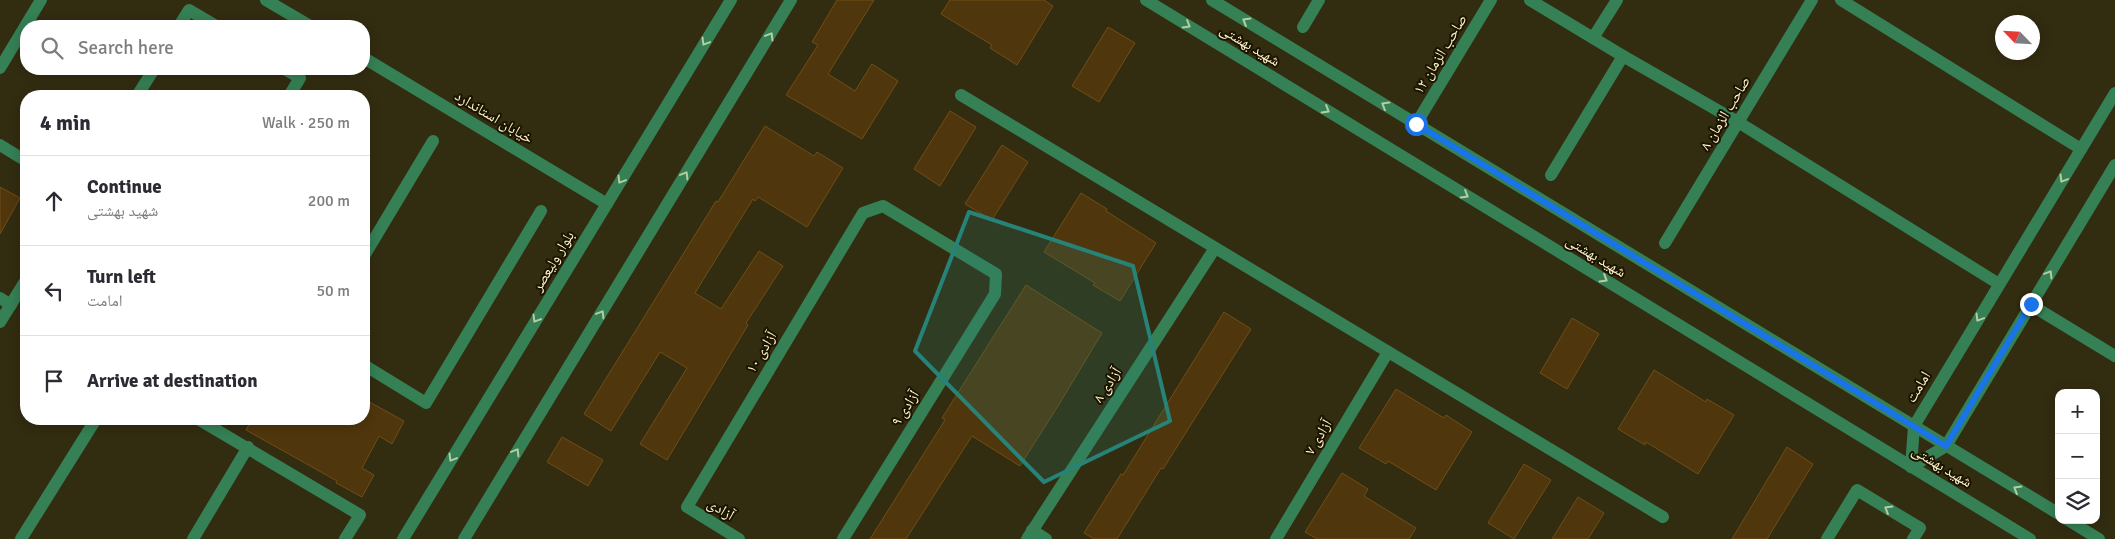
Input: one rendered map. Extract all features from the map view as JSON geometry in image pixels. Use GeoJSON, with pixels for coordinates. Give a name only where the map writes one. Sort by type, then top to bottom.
{"type":"FeatureCollection","features":[{"type":"Feature","properties":{"kind":"street"},"geometry":{"type":"LineString","coordinates":[[29,20],[41,0]]}},
{"type":"Feature","properties":{"kind":"street"},"geometry":{"type":"LineString","coordinates":[[266,0],[300,20]]}},
{"type":"Feature","properties":{"kind":"street","name":"بلوار ولیعصر"},"geometry":{"type":"LineString","coordinates":[[403,539],[731,0]]}},
{"type":"Feature","properties":{"kind":"street"},"geometry":{"type":"LineString","coordinates":[[464,539],[791,0]]}},
{"type":"Feature","properties":{"kind":"street","name":"شهید بهشتی"},"geometry":{"type":"LineString","coordinates":[[1146,0],[2030,539]]}},
{"type":"Feature","properties":{"kind":"street","name":"شهید بهشتی"},"geometry":{"type":"LineString","coordinates":[[1212,0],[2055,512]]}},
{"type":"Feature","properties":{"kind":"street"},"geometry":{"type":"LineString","coordinates":[[1303,26],[1319,0]]}},
{"type":"Feature","properties":{"kind":"street","name":"صاحب الزمان ۱۲"},"geometry":{"type":"LineString","coordinates":[[1416,124],[1491,0]]}},
{"type":"Feature","properties":{"kind":"street"},"geometry":{"type":"LineString","coordinates":[[1530,0],[1738,122],[1999,284]]}},
{"type":"Feature","properties":{"kind":"street"},"geometry":{"type":"LineString","coordinates":[[1594,38],[1616,0]]}},
{"type":"Feature","properties":{"kind":"street","name":"صاحب الزمان ۸"},"geometry":{"type":"LineString","coordinates":[[1665,243],[1812,0]]}},
{"type":"Feature","properties":{"kind":"street"},"geometry":{"type":"LineString","coordinates":[[1841,0],[2081,149]]}},
{"type":"Feature","properties":{"kind":"street"},"geometry":{"type":"LineString","coordinates":[[183,20],[189,10],[206,20]]}},
{"type":"Feature","properties":{"kind":"street"},"geometry":{"type":"LineString","coordinates":[[0,68],[20,35]]}},
{"type":"Feature","properties":{"kind":"street"},"geometry":{"type":"LineString","coordinates":[[1551,174],[1623,56]]}},
{"type":"Feature","properties":{"kind":"street","name":"خیابان استاندارد"},"geometry":{"type":"LineString","coordinates":[[370,62],[607,204]]}},
{"type":"Feature","properties":{"kind":"street"},"geometry":{"type":"LineString","coordinates":[[141,90],[150,75]]}},
{"type":"Feature","properties":{"kind":"street"},"geometry":{"type":"LineString","coordinates":[[293,90],[300,78],[295,75]]}},
{"type":"Feature","properties":{"kind":"street","name":"امامت"},"geometry":{"type":"LineString","coordinates":[[1911,466],[1914,426],[2115,92]]}},
{"type":"Feature","properties":{"kind":"street"},"geometry":{"type":"LineString","coordinates":[[961,95],[1663,518]]}},
{"type":"Feature","properties":{"kind":"street"},"geometry":{"type":"LineString","coordinates":[[370,246],[433,141]]}},
{"type":"Feature","properties":{"kind":"street"},"geometry":{"type":"LineString","coordinates":[[0,145],[20,157]]}},
{"type":"Feature","properties":{"kind":"street"},"geometry":{"type":"LineString","coordinates":[[1911,466],[1946,446],[2113,172]]}},
{"type":"Feature","properties":{"kind":"street","name":"آزادی ۹"},"geometry":{"type":"LineString","coordinates":[[843,539],[995,294],[996,274],[883,206],[863,213]]}},
{"type":"Feature","properties":{"kind":"street"},"geometry":{"type":"LineString","coordinates":[[370,369],[426,403],[541,211]]}},
{"type":"Feature","properties":{"kind":"street","name":"آزادی ۱۰"},"geometry":{"type":"LineString","coordinates":[[687,507],[863,213]]}},
{"type":"Feature","properties":{"kind":"street","name":"آزادی ۸"},"geometry":{"type":"LineString","coordinates":[[1029,535],[1215,248]]}},
{"type":"Feature","properties":{"kind":"street"},"geometry":{"type":"LineString","coordinates":[[0,322],[20,290]]}},
{"type":"Feature","properties":{"kind":"street"},"geometry":{"type":"LineString","coordinates":[[0,298],[11,304]]}},
{"type":"Feature","properties":{"kind":"street"},"geometry":{"type":"LineString","coordinates":[[2031,304],[2115,356]]}},
{"type":"Feature","properties":{"kind":"street","name":"آزادی ۷"},"geometry":{"type":"LineString","coordinates":[[1276,539],[1388,352]]}},
{"type":"Feature","properties":{"kind":"street"},"geometry":{"type":"LineString","coordinates":[[21,539],[92,425]]}},
{"type":"Feature","properties":{"kind":"street"},"geometry":{"type":"LineString","coordinates":[[209,425],[360,515],[345,539]]}},
{"type":"Feature","properties":{"kind":"street"},"geometry":{"type":"LineString","coordinates":[[193,539],[248,447]]}},
{"type":"Feature","properties":{"kind":"street"},"geometry":{"type":"LineString","coordinates":[[1827,539],[1857,490],[1916,534]]}},
{"type":"Feature","properties":{"kind":"street","name":"آزادی"},"geometry":{"type":"LineString","coordinates":[[687,507],[739,539]]}},
{"type":"Feature","properties":{"kind":"street"},"geometry":{"type":"LineString","coordinates":[[2075,524],[2099,539]]}},
{"type":"Feature","properties":{"kind":"street"},"geometry":{"type":"LineString","coordinates":[[1029,535],[1046,539]]}},
{"type":"Feature","properties":{"kind":"highlighted area"},"geometry":{"type":"Polygon","coordinates":[[[969,212],[1133,266],[1170,421],[1044,482],[915,351],[969,212]]]}},
{"type":"Feature","properties":{"kind":"building"},"geometry":{"type":"Polygon","coordinates":[[[837,0],[874,0],[828,74],[855,91],[872,64],[898,81],[862,139],[786,95],[818,45],[812,42],[837,0]]]}},
{"type":"Feature","properties":{"kind":"building"},"geometry":{"type":"Polygon","coordinates":[[[950,0],[1044,0],[1053,6],[1017,65],[990,48],[992,45],[941,14],[950,0]]]}},
{"type":"Feature","properties":{"kind":"building"},"geometry":{"type":"Polygon","coordinates":[[[1108,27],[1135,43],[1099,102],[1072,86],[1108,27]]]}},
{"type":"Feature","properties":{"kind":"building"},"geometry":{"type":"Polygon","coordinates":[[[950,111],[976,127],[940,186],[914,169],[950,111]]]}},
{"type":"Feature","properties":{"kind":"building"},"geometry":{"type":"Polygon","coordinates":[[[765,126],[814,156],[817,152],[843,168],[807,227],[758,197],[755,201],[753,199],[695,293],[721,309],[759,251],[783,266],[746,323],[748,325],[667,460],[640,444],[687,368],[660,352],[611,431],[584,414],[716,201],[718,202],[765,126]]]}},
{"type":"Feature","properties":{"kind":"building"},"geometry":{"type":"Polygon","coordinates":[[[1002,145],[1028,162],[992,220],[965,204],[1002,145]]]}},
{"type":"Feature","properties":{"kind":"building"},"geometry":{"type":"Polygon","coordinates":[[[0,187],[20,198],[0,234],[0,187]]]}},
{"type":"Feature","properties":{"kind":"building"},"geometry":{"type":"Polygon","coordinates":[[[1081,193],[1156,243],[1120,301],[1093,285],[1095,283],[1044,252],[1081,193]]]}},
{"type":"Feature","properties":{"kind":"building"},"geometry":{"type":"Polygon","coordinates":[[[1026,285],[1102,333],[1058,406],[1020,466],[972,436],[906,539],[870,539],[945,420],[942,418],[1026,285]]]}},
{"type":"Feature","properties":{"kind":"building"},"geometry":{"type":"Polygon","coordinates":[[[1224,312],[1251,329],[1163,469],[1161,468],[1117,539],[1094,539],[1084,533],[1121,474],[1123,475],[1224,312]]]}},
{"type":"Feature","properties":{"kind":"building"},"geometry":{"type":"Polygon","coordinates":[[[1572,318],[1599,334],[1567,389],[1540,373],[1572,318]]]}},
{"type":"Feature","properties":{"kind":"building"},"geometry":{"type":"Polygon","coordinates":[[[1654,370],[1706,402],[1707,399],[1734,415],[1698,474],[1646,442],[1645,445],[1618,429],[1654,370]]]}},
{"type":"Feature","properties":{"kind":"building"},"geometry":{"type":"Polygon","coordinates":[[[1396,389],[1444,418],[1446,415],[1472,432],[1436,490],[1388,461],[1386,464],[1359,448],[1396,389]]]}},
{"type":"Feature","properties":{"kind":"building"},"geometry":{"type":"Polygon","coordinates":[[[370,402],[404,421],[392,444],[379,436],[362,468],[374,475],[362,497],[246,430],[249,425],[370,425],[370,402]]]}},
{"type":"Feature","properties":{"kind":"building"},"geometry":{"type":"Polygon","coordinates":[[[562,437],[603,460],[588,486],[547,462],[562,437]]]}},
{"type":"Feature","properties":{"kind":"building"},"geometry":{"type":"Polygon","coordinates":[[[1787,447],[1813,464],[1767,539],[1732,539],[1787,447]]]}},
{"type":"Feature","properties":{"kind":"building"},"geometry":{"type":"Polygon","coordinates":[[[1524,464],[1551,480],[1514,539],[1488,523],[1524,464]]]}},
{"type":"Feature","properties":{"kind":"building"},"geometry":{"type":"Polygon","coordinates":[[[1342,473],[1368,489],[1364,496],[1416,528],[1409,539],[1317,539],[1305,532],[1342,473]]]}},
{"type":"Feature","properties":{"kind":"building"},"geometry":{"type":"Polygon","coordinates":[[[1578,497],[1604,513],[1588,539],[1552,539],[1578,497]]]}},
{"type":"Feature","properties":{"kind":"route"},"geometry":{"type":"LineString","coordinates":[[1416,124],[1946,446],[2031,304]]}}]}
